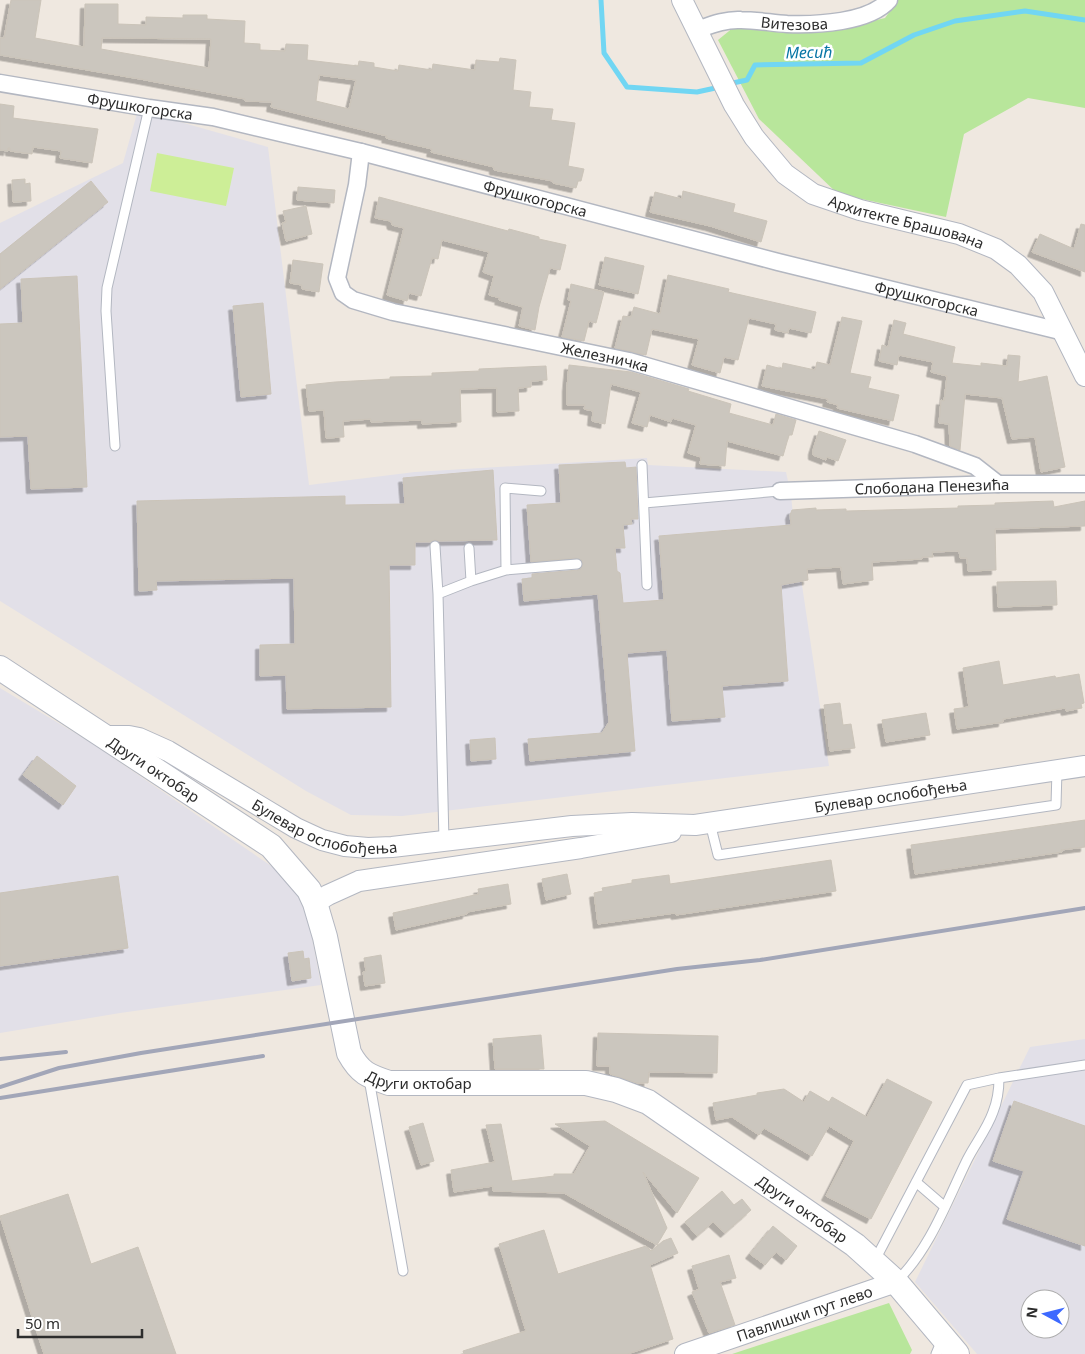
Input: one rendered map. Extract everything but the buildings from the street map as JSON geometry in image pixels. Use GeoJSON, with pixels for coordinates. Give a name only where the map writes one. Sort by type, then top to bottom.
{"type":"FeatureCollection","features":[{"type":"Feature","properties":{"kind":"main road","name":"Други октобар"},"geometry":{"type":"LineString","coordinates":[[0,668],[271,846],[309,890],[315,902],[325,937],[349,1053],[356,1067],[369,1077],[389,1083],[586,1083],[616,1090],[648,1102],[855,1245],[896,1282],[945,1348]]}},
{"type":"Feature","properties":{"kind":"street","name":"Архитекте Брашована"},"geometry":{"type":"LineString","coordinates":[[682,0],[734,105],[754,137],[784,174],[812,194],[860,210],[959,234],[1003,254],[1018,265],[1043,292],[1085,376]]}},
{"type":"Feature","properties":{"kind":"street","name":"Витезова"},"geometry":{"type":"LineString","coordinates":[[697,30],[718,23],[740,19],[787,24],[829,23],[862,16],[884,5],[889,0]]}},
{"type":"Feature","properties":{"kind":"street","name":"Фрушкогорска"},"geometry":{"type":"LineString","coordinates":[[0,83],[214,117],[361,152],[778,262],[1064,332]]}},
{"type":"Feature","properties":{"kind":"street","name":"Железничка"},"geometry":{"type":"LineString","coordinates":[[361,152],[357,185],[337,278],[343,293],[353,300],[393,312],[629,361],[915,444],[975,466],[998,484]]}},
{"type":"Feature","properties":{"kind":"street","name":"Слободана Пенезића"},"geometry":{"type":"LineString","coordinates":[[780,491],[998,484],[1085,484]]}},
{"type":"Feature","properties":{"kind":"street","name":"Булевар ослобођења"},"geometry":{"type":"LineString","coordinates":[[102,736],[139,738],[168,751],[296,828],[322,840],[345,846],[368,848],[567,826],[632,823],[702,823]]}},
{"type":"Feature","properties":{"kind":"street","name":"Булевар ослобођења"},"geometry":{"type":"LineString","coordinates":[[315,902],[359,881],[649,837],[702,823],[1085,766]]}},
{"type":"Feature","properties":{"kind":"street","name":"Булевар ослобођења"},"geometry":{"type":"LineString","coordinates":[[587,847],[632,823]]}},
{"type":"Feature","properties":{"kind":"street"},"geometry":{"type":"LineString","coordinates":[[567,826],[587,847]]}},
{"type":"Feature","properties":{"kind":"street","name":"Павлишки пут лево"},"geometry":{"type":"LineString","coordinates":[[685,1354],[896,1282]]}},
{"type":"Feature","properties":{"kind":"lane"},"geometry":{"type":"LineString","coordinates":[[115,446],[106,311],[107,288],[149,108]]}},
{"type":"Feature","properties":{"kind":"lane"},"geometry":{"type":"LineString","coordinates":[[642,465],[647,585]]}},
{"type":"Feature","properties":{"kind":"lane"},"geometry":{"type":"LineString","coordinates":[[506,570],[505,488],[541,490]]}},
{"type":"Feature","properties":{"kind":"lane"},"geometry":{"type":"LineString","coordinates":[[644,503],[780,491]]}},
{"type":"Feature","properties":{"kind":"lane"},"geometry":{"type":"LineString","coordinates":[[435,546],[438,594],[444,841]]}},
{"type":"Feature","properties":{"kind":"lane"},"geometry":{"type":"LineString","coordinates":[[469,548],[471,581]]}},
{"type":"Feature","properties":{"kind":"lane"},"geometry":{"type":"LineString","coordinates":[[438,594],[506,570],[577,564]]}},
{"type":"Feature","properties":{"kind":"lane"},"geometry":{"type":"LineString","coordinates":[[702,823],[718,855],[728,854],[1056,805],[1057,770]]}},
{"type":"Feature","properties":{"kind":"lane"},"geometry":{"type":"LineString","coordinates":[[874,1262],[967,1085],[999,1078],[1085,1065]]}},
{"type":"Feature","properties":{"kind":"lane"},"geometry":{"type":"LineString","coordinates":[[369,1077],[403,1271]]}},
{"type":"Feature","properties":{"kind":"lane"},"geometry":{"type":"LineString","coordinates":[[896,1282],[905,1273],[934,1229],[968,1158],[993,1113],[999,1078]]}},
{"type":"Feature","properties":{"kind":"lane"},"geometry":{"type":"LineString","coordinates":[[916,1182],[945,1207]]}},
{"type":"Feature","properties":{"kind":"shaded area"},"geometry":{"type":"Polygon","coordinates":[[[138,110],[268,147],[309,485],[415,472],[647,458],[648,465],[786,472],[791,495],[796,545],[829,766],[402,816],[351,815],[306,791],[0,601],[0,223],[123,163],[138,110]]]}},
{"type":"Feature","properties":{"kind":"shaded area"},"geometry":{"type":"Polygon","coordinates":[[[0,688],[90,742],[280,872],[306,906],[321,985],[120,1013],[0,1033],[0,688]]]}},
{"type":"Feature","properties":{"kind":"shaded area"},"geometry":{"type":"Polygon","coordinates":[[[1085,1039],[1085,1354],[977,1354],[915,1282],[1030,1047],[1085,1039]]]}},
{"type":"Feature","properties":{"kind":"green space"},"geometry":{"type":"Polygon","coordinates":[[[898,0],[1085,0],[1085,108],[1028,98],[964,134],[946,217],[838,194],[759,119],[718,40],[734,27],[784,33],[843,28],[885,18],[898,0]]]}},
{"type":"Feature","properties":{"kind":"green space"},"geometry":{"type":"Polygon","coordinates":[[[157,153],[234,168],[226,206],[150,191],[157,153]]]}},
{"type":"Feature","properties":{"kind":"green space"},"geometry":{"type":"Polygon","coordinates":[[[889,1303],[912,1350],[910,1354],[732,1354],[889,1303]]]}},
{"type":"Feature","properties":{"kind":"waterway","name":"Месић"},"geometry":{"type":"LineString","coordinates":[[601,0],[604,53],[627,87],[697,92],[720,87]]}},
{"type":"Feature","properties":{"kind":"waterway","name":"Месић"},"geometry":{"type":"LineString","coordinates":[[728,84],[747,80],[755,65],[861,63],[914,35],[955,21],[1025,11],[1085,20]]}},
{"type":"Feature","properties":{"kind":"railway"},"geometry":{"type":"LineString","coordinates":[[0,1087],[59,1068],[141,1053],[677,969],[760,960],[1085,908]]}},
{"type":"Feature","properties":{"kind":"railway"},"geometry":{"type":"LineString","coordinates":[[0,1059],[66,1052]]}},
{"type":"Feature","properties":{"kind":"railway"},"geometry":{"type":"LineString","coordinates":[[0,1098],[263,1056]]}}]}
